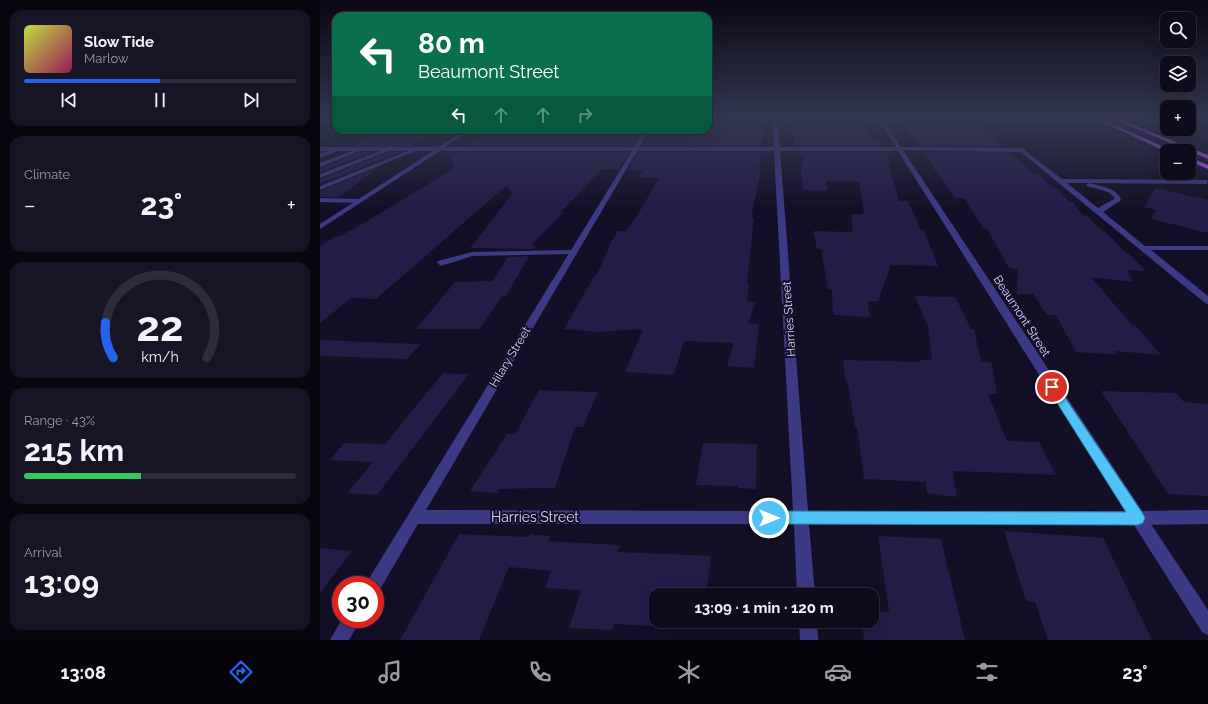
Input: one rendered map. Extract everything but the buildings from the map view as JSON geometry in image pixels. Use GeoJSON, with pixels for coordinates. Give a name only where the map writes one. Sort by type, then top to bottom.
{"type":"FeatureCollection","features":[{"type":"Feature","properties":{"kind":"main road"},"geometry":{"type":"LineString","coordinates":[[1190,150],[1208,157]]}},
{"type":"Feature","properties":{"kind":"main road"},"geometry":{"type":"LineString","coordinates":[[1196,162],[1208,167]]}},
{"type":"Feature","properties":{"kind":"street"},"geometry":{"type":"LineString","coordinates":[[320,156],[336,150]]}},
{"type":"Feature","properties":{"kind":"street"},"geometry":{"type":"LineString","coordinates":[[320,165],[360,150]]}},
{"type":"Feature","properties":{"kind":"street"},"geometry":{"type":"LineString","coordinates":[[320,176],[388,150]]}},
{"type":"Feature","properties":{"kind":"street"},"geometry":{"type":"LineString","coordinates":[[320,188],[415,150]]}},
{"type":"Feature","properties":{"kind":"street"},"geometry":{"type":"LineString","coordinates":[[320,227],[438,150]]}},
{"type":"Feature","properties":{"kind":"street","name":"Hilary Street"},"geometry":{"type":"LineString","coordinates":[[378,576],[634,150]]}},
{"type":"Feature","properties":{"kind":"street"},"geometry":{"type":"LineString","coordinates":[[757,150],[792,150]]}},
{"type":"Feature","properties":{"kind":"street","name":"Harries Street"},"geometry":{"type":"LineString","coordinates":[[776,150],[789,320],[805,588]]}},
{"type":"Feature","properties":{"kind":"street","name":"Beaumont Street"},"geometry":{"type":"LineString","coordinates":[[900,150],[1208,626]]}},
{"type":"Feature","properties":{"kind":"street"},"geometry":{"type":"LineString","coordinates":[[1005,150],[1021,150],[1099,211],[1208,301]]}},
{"type":"Feature","properties":{"kind":"street"},"geometry":{"type":"LineString","coordinates":[[1062,182],[1207,182]]}},
{"type":"Feature","properties":{"kind":"street"},"geometry":{"type":"LineString","coordinates":[[1072,182],[1110,191],[1117,196],[1118,200],[1099,211]]}},
{"type":"Feature","properties":{"kind":"street"},"geometry":{"type":"LineString","coordinates":[[320,200],[359,201]]}},
{"type":"Feature","properties":{"kind":"street"},"geometry":{"type":"LineString","coordinates":[[1143,248],[1208,248]]}},
{"type":"Feature","properties":{"kind":"street"},"geometry":{"type":"LineString","coordinates":[[441,263],[472,254],[573,252]]}},
{"type":"Feature","properties":{"kind":"street","name":"Harries Street"},"geometry":{"type":"LineString","coordinates":[[414,517],[1208,517]]}},
{"type":"Feature","properties":{"kind":"street"},"geometry":{"type":"LineString","coordinates":[[340,640],[347,628]]}},
{"type":"Feature","properties":{"kind":"street"},"geometry":{"type":"LineString","coordinates":[[808,628],[809,640]]}},
{"type":"Feature","properties":{"kind":"route"},"geometry":{"type":"LineString","coordinates":[[769,518],[1138,518],[1052,387]]}}]}
